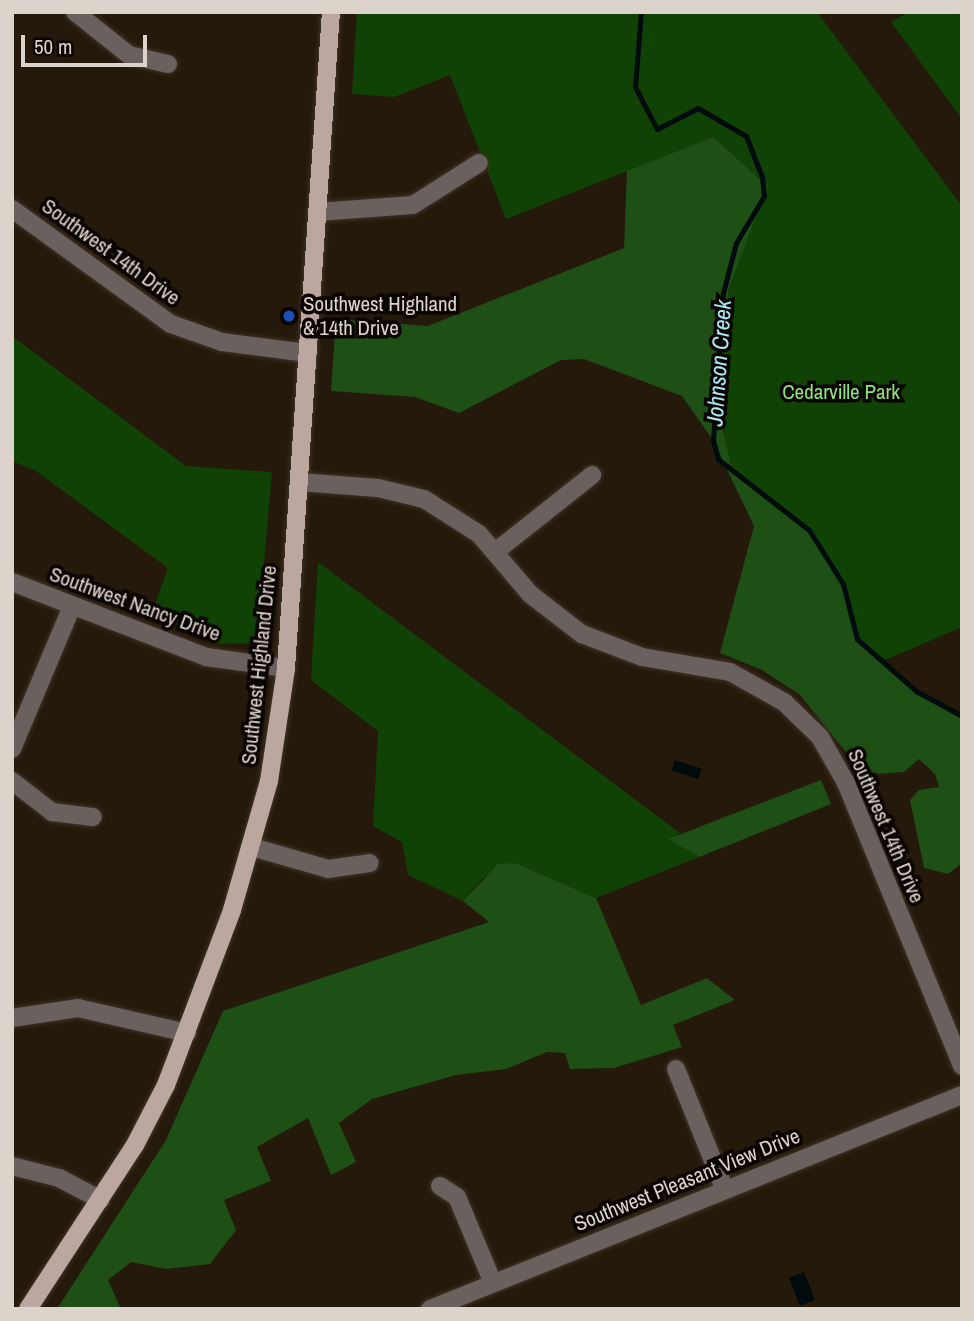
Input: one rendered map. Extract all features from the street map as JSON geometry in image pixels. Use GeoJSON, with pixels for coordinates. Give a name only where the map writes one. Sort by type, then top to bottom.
{"type":"FeatureCollection","features":[{"type":"Feature","properties":{"kind":"main road","name":"Southwest Highland Drive"},"geometry":{"type":"LineString","coordinates":[[28,1309],[101,1200],[151,1117],[187,1033],[253,847],[286,668],[331,12]]}},
{"type":"Feature","properties":{"kind":"street"},"geometry":{"type":"LineString","coordinates":[[75,12],[129,55],[168,65]]}},
{"type":"Feature","properties":{"kind":"street"},"geometry":{"type":"LineString","coordinates":[[317,212],[413,205],[479,163]]}},
{"type":"Feature","properties":{"kind":"street","name":"Southwest 14th Drive"},"geometry":{"type":"LineString","coordinates":[[12,209],[171,324],[222,342],[308,353]]}},
{"type":"Feature","properties":{"kind":"street"},"geometry":{"type":"LineString","coordinates":[[495,552],[592,475]]}},
{"type":"Feature","properties":{"kind":"street","name":"Southwest 14th Drive"},"geometry":{"type":"LineString","coordinates":[[299,482],[378,488],[424,499],[465,522],[495,552],[530,594],[582,634],[642,657],[730,672],[766,690],[804,720],[846,783],[962,1066]]}},
{"type":"Feature","properties":{"kind":"street","name":"Southwest Nancy Drive"},"geometry":{"type":"LineString","coordinates":[[12,582],[206,657],[286,668]]}},
{"type":"Feature","properties":{"kind":"street"},"geometry":{"type":"LineString","coordinates":[[12,749],[72,606]]}},
{"type":"Feature","properties":{"kind":"street"},"geometry":{"type":"LineString","coordinates":[[12,781],[52,812],[93,817]]}},
{"type":"Feature","properties":{"kind":"street"},"geometry":{"type":"LineString","coordinates":[[253,847],[328,869],[370,863]]}},
{"type":"Feature","properties":{"kind":"street"},"geometry":{"type":"LineString","coordinates":[[12,1018],[78,1008],[187,1033]]}},
{"type":"Feature","properties":{"kind":"street"},"geometry":{"type":"LineString","coordinates":[[676,1069],[724,1188]]}},
{"type":"Feature","properties":{"kind":"street","name":"Southwest Pleasant View Drive"},"geometry":{"type":"LineString","coordinates":[[430,1309],[724,1188],[962,1095]]}},
{"type":"Feature","properties":{"kind":"street"},"geometry":{"type":"LineString","coordinates":[[12,1166],[59,1178],[101,1200]]}},
{"type":"Feature","properties":{"kind":"street"},"geometry":{"type":"LineString","coordinates":[[440,1186],[457,1197],[493,1283]]}},
{"type":"Feature","properties":{"kind":"green space","name":"Cedarville Park"},"geometry":{"type":"Polygon","coordinates":[[[357,12],[817,12],[962,206],[962,627],[883,661],[857,639],[843,584],[809,530],[733,474],[718,408],[729,288],[768,186],[713,137],[506,219],[450,75],[394,97],[352,94],[357,12]]]}},
{"type":"Feature","properties":{"kind":"green space"},"geometry":{"type":"Polygon","coordinates":[[[909,12],[957,12],[962,19],[962,119],[891,22],[909,12]]]}},
{"type":"Feature","properties":{"kind":"green space"},"geometry":{"type":"Polygon","coordinates":[[[713,137],[768,186],[729,288],[718,408],[733,474],[809,530],[827,554],[843,584],[857,639],[916,691],[962,716],[962,863],[948,874],[924,868],[910,800],[919,790],[939,787],[935,774],[919,759],[904,772],[878,774],[857,766],[800,695],[762,670],[720,653],[754,526],[713,440],[682,396],[584,359],[561,360],[459,413],[415,397],[331,391],[336,319],[428,326],[624,248],[627,171],[713,137]]]}},
{"type":"Feature","properties":{"kind":"green space"},"geometry":{"type":"Polygon","coordinates":[[[12,336],[186,466],[272,472],[257,643],[216,644],[152,613],[168,568],[36,471],[12,461],[12,336]]]}},
{"type":"Feature","properties":{"kind":"green space"},"geometry":{"type":"Polygon","coordinates":[[[318,562],[680,833],[669,839],[699,857],[596,898],[515,863],[484,877],[463,901],[408,875],[402,842],[373,826],[378,731],[311,680],[318,562]]]}},
{"type":"Feature","properties":{"kind":"green space"},"geometry":{"type":"Polygon","coordinates":[[[821,780],[831,804],[699,857],[668,839],[821,780]]]}},
{"type":"Feature","properties":{"kind":"green space"},"geometry":{"type":"Polygon","coordinates":[[[515,863],[596,898],[641,1005],[707,978],[735,1000],[673,1025],[682,1047],[614,1068],[570,1069],[565,1053],[547,1052],[506,1069],[456,1075],[372,1099],[339,1123],[356,1162],[331,1175],[308,1118],[257,1147],[271,1181],[224,1200],[236,1230],[210,1264],[166,1269],[131,1262],[108,1280],[121,1309],[57,1309],[166,1140],[223,1011],[489,922],[463,901],[498,864],[515,863]]]}},
{"type":"Feature","properties":{"kind":"shaded area"},"geometry":{"type":"Polygon","coordinates":[[[675,760],[702,769],[698,779],[672,770],[675,760]]]}},
{"type":"Feature","properties":{"kind":"shaded area"},"geometry":{"type":"Polygon","coordinates":[[[804,1272],[815,1300],[800,1306],[789,1278],[804,1272]]]}},
{"type":"Feature","properties":{"kind":"waterway","name":"Johnson Creek"},"geometry":{"type":"LineString","coordinates":[[641,12],[635,87],[657,129],[698,108],[746,136],[762,177],[764,196],[736,243],[723,293],[713,440],[718,459],[809,530],[843,584],[857,639],[916,691],[962,716]]}},
{"type":"Feature","properties":{"kind":"place","name":"Southwest Highland & 14th Drive"},"geometry":{"type":"Point","coordinates":[289,316]}}]}
